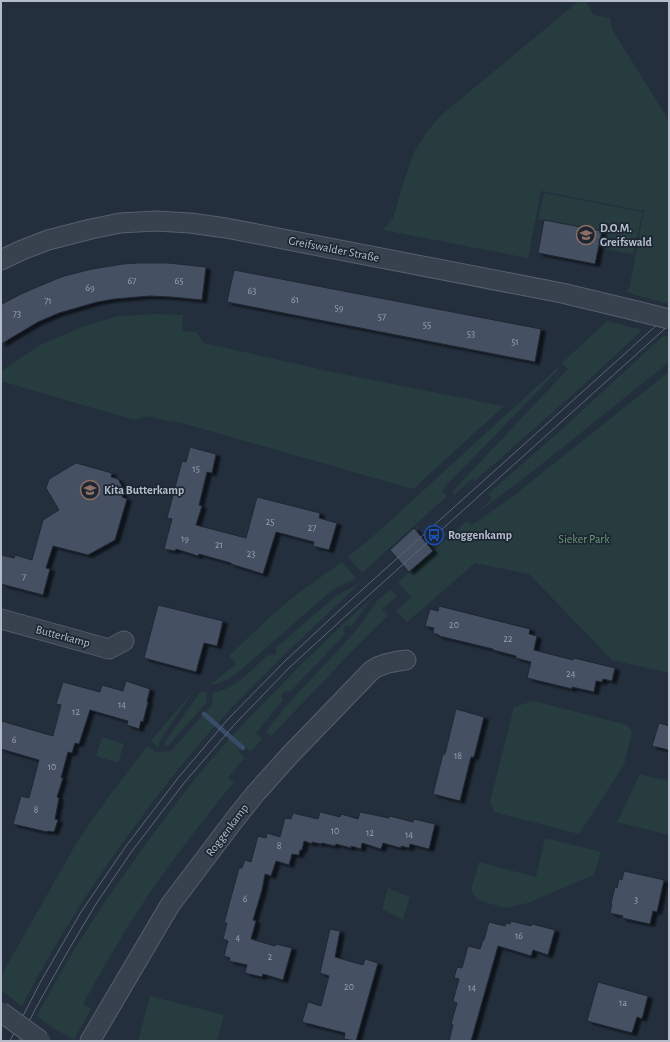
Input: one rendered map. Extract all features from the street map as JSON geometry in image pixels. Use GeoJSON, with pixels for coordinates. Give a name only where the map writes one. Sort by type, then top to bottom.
{"type":"FeatureCollection","features":[{"type":"Feature","properties":{"kind":"street","name":"Greifswalder Straße"},"geometry":{"type":"LineString","coordinates":[[1,260],[48,240],[120,223],[156,221],[190,223],[226,228],[554,291],[669,319]]}},
{"type":"Feature","properties":{"kind":"street","name":"Butterkamp"},"geometry":{"type":"LineString","coordinates":[[1,619],[109,649],[124,642]]}},
{"type":"Feature","properties":{"kind":"street","name":"Roggenkamp"},"geometry":{"type":"LineString","coordinates":[[90,1041],[170,905],[255,794],[289,756],[372,670],[384,664],[406,660]]}},
{"type":"Feature","properties":{"kind":"street"},"geometry":{"type":"LineString","coordinates":[[1,1012],[41,1041]]}},
{"type":"Feature","properties":{"kind":"green space"},"geometry":{"type":"Polygon","coordinates":[[[579,1],[585,1],[594,15],[610,18],[612,29],[669,121],[669,304],[635,295],[626,291],[629,289],[644,211],[541,191],[528,258],[383,230],[393,218],[414,152],[440,116],[579,1]]]}},
{"type":"Feature","properties":{"kind":"green space"},"geometry":{"type":"Polygon","coordinates":[[[544,193],[643,212],[633,254],[599,248],[601,231],[538,219],[544,193]]]}},
{"type":"Feature","properties":{"kind":"green space"},"geometry":{"type":"Polygon","coordinates":[[[159,314],[183,315],[182,331],[196,332],[204,343],[337,373],[504,406],[413,489],[182,423],[146,416],[134,420],[1,381],[1,371],[40,345],[82,327],[118,316],[159,314]]]}},
{"type":"Feature","properties":{"kind":"green space"},"geometry":{"type":"Polygon","coordinates":[[[607,321],[642,330],[475,481],[473,478],[454,495],[452,492],[568,369],[562,363],[607,321]]]}},
{"type":"Feature","properties":{"kind":"green space"},"geometry":{"type":"Polygon","coordinates":[[[663,336],[669,337],[669,362],[533,471],[473,516],[492,499],[488,494],[561,430],[663,336]]]}},
{"type":"Feature","properties":{"kind":"green space"},"geometry":{"type":"Polygon","coordinates":[[[557,368],[559,369],[444,488],[443,492],[447,496],[362,573],[348,557],[378,532],[557,368]]]}},
{"type":"Feature","properties":{"kind":"green space","name":"Sieker Park"},"geometry":{"type":"Polygon","coordinates":[[[669,372],[669,673],[612,660],[529,574],[475,563],[407,622],[396,611],[411,597],[398,582],[467,521],[472,525],[512,497],[669,372]]]}},
{"type":"Feature","properties":{"kind":"green space"},"geometry":{"type":"Polygon","coordinates":[[[342,562],[356,578],[332,590],[236,674],[221,682],[210,685],[236,664],[230,655],[273,614],[297,594],[342,562]]]}},
{"type":"Feature","properties":{"kind":"green space"},"geometry":{"type":"Polygon","coordinates":[[[360,583],[292,647],[242,697],[177,771],[131,831],[97,879],[50,954],[22,1006],[1,990],[1,976],[77,842],[109,796],[146,748],[148,746],[156,752],[171,751],[212,705],[213,693],[221,691],[237,683],[269,654],[275,655],[277,651],[276,648],[336,596],[360,583]]]}},
{"type":"Feature","properties":{"kind":"green space"},"geometry":{"type":"Polygon","coordinates":[[[391,589],[397,596],[382,609],[388,616],[359,644],[271,736],[267,733],[267,730],[286,706],[355,632],[377,601],[391,589]]]}},
{"type":"Feature","properties":{"kind":"green space"},"geometry":{"type":"Polygon","coordinates":[[[373,597],[351,627],[348,625],[344,627],[343,631],[345,634],[290,692],[286,691],[283,694],[283,700],[256,733],[262,739],[251,752],[244,746],[239,751],[245,758],[228,777],[234,782],[176,856],[136,913],[83,1004],[91,1009],[74,1040],[53,1028],[37,1016],[69,958],[105,902],[194,780],[235,732],[293,673],[373,597]]]}},
{"type":"Feature","properties":{"kind":"green space"},"geometry":{"type":"Polygon","coordinates":[[[195,689],[159,742],[159,748],[151,741],[195,689]]]}},
{"type":"Feature","properties":{"kind":"green space"},"geometry":{"type":"Polygon","coordinates":[[[201,691],[207,692],[206,703],[168,746],[165,746],[165,742],[201,691]]]}},
{"type":"Feature","properties":{"kind":"green space"},"geometry":{"type":"Polygon","coordinates":[[[533,701],[628,725],[632,732],[624,765],[579,834],[494,812],[490,802],[514,707],[533,701]]]}},
{"type":"Feature","properties":{"kind":"green space"},"geometry":{"type":"Polygon","coordinates":[[[102,737],[124,744],[118,763],[96,756],[102,737]]]}},
{"type":"Feature","properties":{"kind":"green space"},"geometry":{"type":"Polygon","coordinates":[[[640,774],[669,781],[669,835],[617,822],[640,774]]]}},
{"type":"Feature","properties":{"kind":"green space"},"geometry":{"type":"Polygon","coordinates":[[[545,838],[601,852],[594,875],[528,903],[506,908],[477,900],[471,890],[479,862],[536,877],[545,838]]]}},
{"type":"Feature","properties":{"kind":"green space"},"geometry":{"type":"Polygon","coordinates":[[[388,888],[410,897],[403,920],[382,909],[388,888]]]}},
{"type":"Feature","properties":{"kind":"green space"},"geometry":{"type":"Polygon","coordinates":[[[150,996],[224,1015],[217,1041],[138,1041],[150,996]]]}},
{"type":"Feature","properties":{"kind":"building"},"geometry":{"type":"Polygon","coordinates":[[[544,220],[602,231],[595,264],[538,253],[544,220]]]}},
{"type":"Feature","properties":{"kind":"building"},"geometry":{"type":"Polygon","coordinates":[[[138,263],[168,263],[206,267],[202,300],[150,296],[97,302],[59,313],[38,322],[1,344],[1,305],[4,303],[21,294],[64,276],[92,269],[138,263]]]}},
{"type":"Feature","properties":{"kind":"building"},"geometry":{"type":"Polygon","coordinates":[[[234,270],[541,329],[535,362],[227,302],[234,270]]]}},
{"type":"Feature","properties":{"kind":"building"},"geometry":{"type":"Polygon","coordinates":[[[190,447],[216,454],[212,473],[207,472],[199,505],[202,506],[196,525],[246,538],[257,497],[320,513],[319,518],[337,523],[329,550],[313,546],[314,542],[276,532],[263,574],[199,554],[198,556],[176,549],[175,551],[164,549],[172,519],[167,518],[182,461],[186,462],[190,447]]]}},
{"type":"Feature","properties":{"kind":"building"},"geometry":{"type":"Polygon","coordinates":[[[76,463],[112,473],[111,477],[118,479],[124,490],[122,497],[127,499],[115,540],[88,555],[53,546],[46,568],[50,569],[43,595],[1,584],[1,555],[14,558],[15,555],[32,560],[43,520],[59,510],[46,488],[49,479],[76,463]]]}},
{"type":"Feature","properties":{"kind":"building"},"geometry":{"type":"Polygon","coordinates":[[[414,528],[433,551],[409,572],[390,550],[414,528]]]}},
{"type":"Feature","properties":{"kind":"building"},"geometry":{"type":"Polygon","coordinates":[[[158,605],[223,621],[217,646],[204,643],[196,672],[144,658],[158,605]]]}},
{"type":"Feature","properties":{"kind":"building"},"geometry":{"type":"Polygon","coordinates":[[[439,606],[530,629],[529,634],[537,636],[534,650],[573,660],[574,658],[615,668],[612,681],[603,679],[602,682],[596,681],[594,692],[572,687],[572,689],[527,678],[531,662],[493,649],[439,636],[433,633],[434,628],[425,626],[430,609],[438,611],[439,606]]]}},
{"type":"Feature","properties":{"kind":"building"},"geometry":{"type":"Polygon","coordinates":[[[126,681],[150,689],[143,722],[141,721],[139,729],[127,725],[128,721],[90,710],[79,744],[75,743],[72,753],[68,752],[61,778],[63,778],[57,797],[59,798],[55,819],[58,820],[54,832],[47,832],[13,824],[21,796],[29,798],[39,760],[1,749],[1,721],[53,736],[61,705],[56,704],[63,682],[100,692],[102,685],[123,691],[126,681]]]}},
{"type":"Feature","properties":{"kind":"building"},"geometry":{"type":"Polygon","coordinates":[[[456,709],[484,717],[474,757],[471,757],[460,801],[433,794],[456,709]]]}},
{"type":"Feature","properties":{"kind":"building"},"geometry":{"type":"Polygon","coordinates":[[[659,723],[669,726],[669,750],[652,746],[659,723]]]}},
{"type":"Feature","properties":{"kind":"building"},"geometry":{"type":"Polygon","coordinates":[[[320,812],[340,817],[341,814],[358,819],[360,812],[389,818],[390,816],[413,822],[414,819],[435,824],[429,849],[410,844],[409,848],[401,846],[401,848],[383,843],[381,849],[362,843],[361,849],[336,844],[335,846],[312,842],[312,844],[304,841],[299,855],[292,854],[289,865],[276,861],[271,876],[265,874],[253,920],[256,921],[251,939],[275,946],[276,944],[292,948],[283,980],[263,974],[262,977],[245,973],[247,965],[229,961],[230,958],[224,956],[228,941],[223,939],[227,923],[224,923],[239,868],[242,868],[245,860],[251,862],[258,836],[266,838],[267,833],[280,837],[285,818],[291,819],[293,813],[318,819],[320,812]]]}},
{"type":"Feature","properties":{"kind":"building"},"geometry":{"type":"Polygon","coordinates":[[[624,871],[664,880],[657,912],[653,911],[650,924],[622,918],[623,916],[610,913],[615,887],[617,888],[619,879],[622,880],[624,871]]]}},
{"type":"Feature","properties":{"kind":"building"},"geometry":{"type":"Polygon","coordinates":[[[511,921],[531,926],[532,924],[555,930],[548,955],[533,950],[531,956],[498,946],[471,1041],[449,1041],[453,1025],[451,1024],[457,1003],[453,1001],[459,979],[454,978],[457,967],[462,968],[468,946],[480,949],[489,922],[505,926],[506,923],[510,924],[511,921]]]}},
{"type":"Feature","properties":{"kind":"building"},"geometry":{"type":"Polygon","coordinates":[[[330,929],[340,931],[335,957],[363,965],[365,959],[378,963],[356,1041],[344,1039],[345,1033],[302,1022],[308,1002],[321,1006],[329,976],[320,973],[330,929]]]}},
{"type":"Feature","properties":{"kind":"building"},"geometry":{"type":"Polygon","coordinates":[[[598,982],[648,996],[642,1019],[637,1017],[632,1033],[587,1021],[598,982]]]}},
{"type":"Feature","properties":{"kind":"waterway"},"geometry":{"type":"LineString","coordinates":[[204,714],[243,748]]}},
{"type":"Feature","properties":{"kind":"tram line"},"geometry":{"type":"LineString","coordinates":[[10,1041],[41,981],[81,912],[126,846],[178,778],[229,718],[285,661],[343,607],[669,314]]}},
{"type":"Feature","properties":{"kind":"tram line"},"geometry":{"type":"LineString","coordinates":[[19,1041],[68,951],[96,904],[132,851],[184,783],[235,724],[290,667],[669,325]]}},
{"type":"Feature","properties":{"kind":"place","name":"D.O.M. Greifswald"},"geometry":{"type":"Point","coordinates":[586,235]}},
{"type":"Feature","properties":{"kind":"place","name":"Kita Butterkamp"},"geometry":{"type":"Point","coordinates":[90,490]}},
{"type":"Feature","properties":{"kind":"place","name":"Roggenkamp"},"geometry":{"type":"Point","coordinates":[434,535]}}]}
